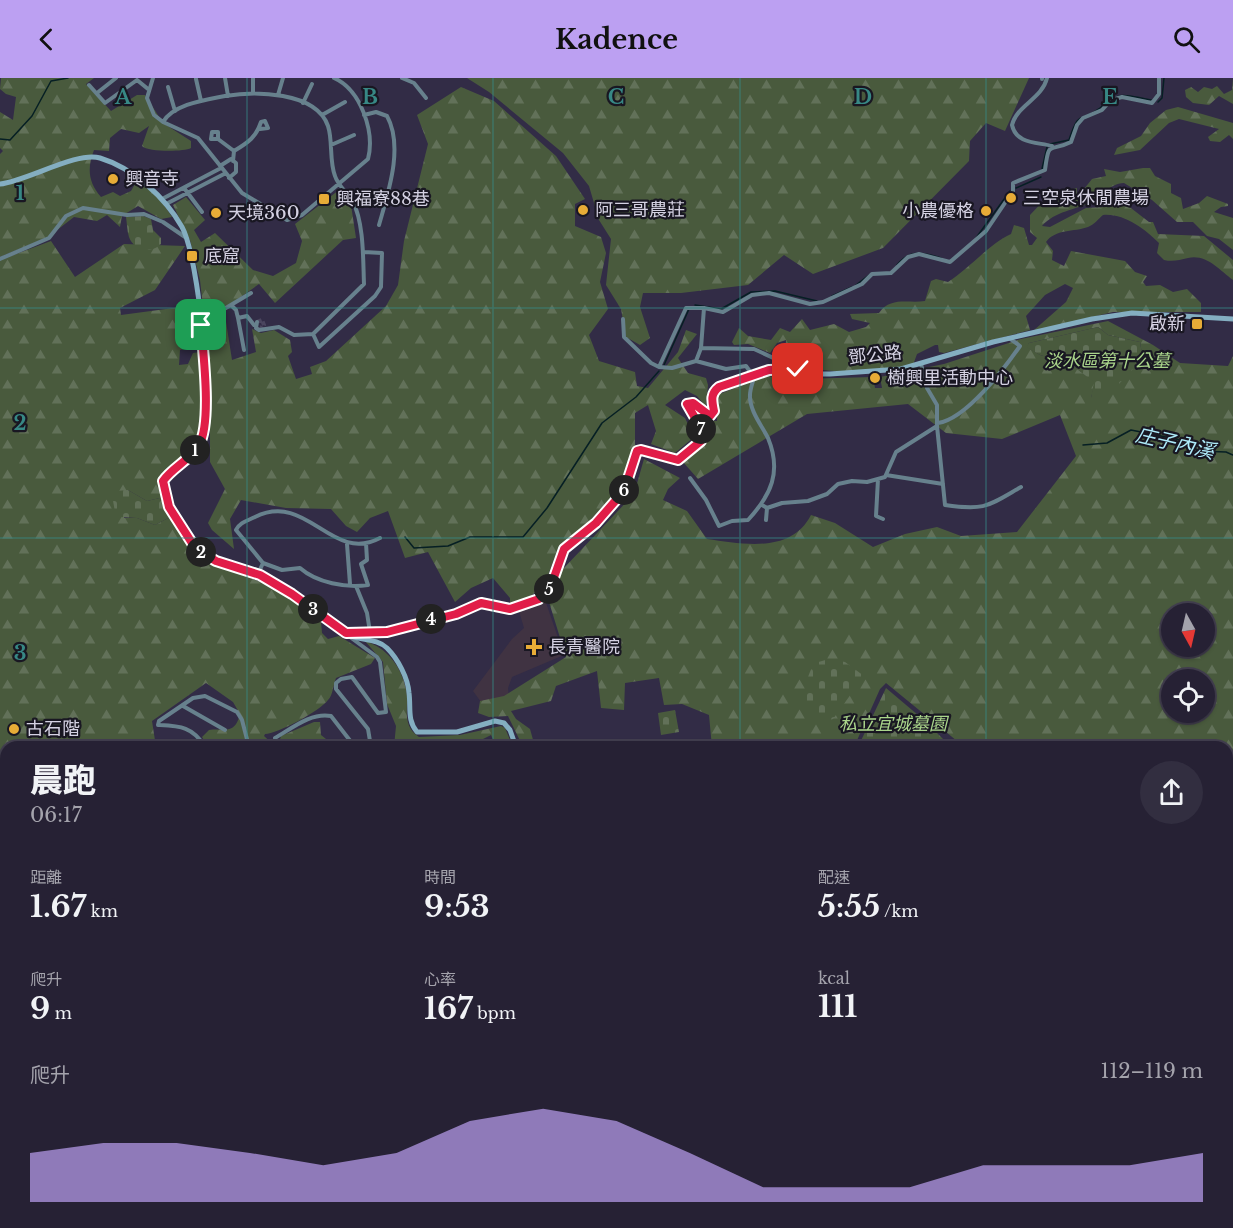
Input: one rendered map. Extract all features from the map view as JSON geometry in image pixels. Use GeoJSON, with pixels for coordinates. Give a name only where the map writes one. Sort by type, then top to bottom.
{"type":"FeatureCollection","features":[{"type":"Feature","properties":{"kind":"street"},"geometry":{"type":"LineString","coordinates":[[97,93],[116,78]]}},
{"type":"Feature","properties":{"kind":"street"},"geometry":{"type":"LineString","coordinates":[[153,78],[148,89],[149,107],[163,122],[198,138],[242,193],[287,220],[302,215],[368,159],[370,144],[364,115],[351,88],[334,78]]}},
{"type":"Feature","properties":{"kind":"street"},"geometry":{"type":"LineString","coordinates":[[225,78],[228,96]]}},
{"type":"Feature","properties":{"kind":"street"},"geometry":{"type":"LineString","coordinates":[[253,78],[253,93]]}},
{"type":"Feature","properties":{"kind":"street"},"geometry":{"type":"LineString","coordinates":[[278,95],[283,78]]}},
{"type":"Feature","properties":{"kind":"street"},"geometry":{"type":"LineString","coordinates":[[402,78],[414,83],[426,98]]}},
{"type":"Feature","properties":{"kind":"street"},"geometry":{"type":"LineString","coordinates":[[1047,78],[1037,98],[1026,106],[1012,124],[1013,130],[1029,143],[1053,146],[1071,142],[1077,125],[1083,118],[1102,110],[1112,100],[1122,97],[1152,103],[1159,94],[1159,78]]}},
{"type":"Feature","properties":{"kind":"street"},"geometry":{"type":"LineString","coordinates":[[196,79],[201,101]]}},
{"type":"Feature","properties":{"kind":"street"},"geometry":{"type":"LineString","coordinates":[[89,85],[105,103],[137,80],[148,89]]}},
{"type":"Feature","properties":{"kind":"street"},"geometry":{"type":"LineString","coordinates":[[303,103],[312,84]]}},
{"type":"Feature","properties":{"kind":"street"},"geometry":{"type":"LineString","coordinates":[[168,87],[175,111]]}},
{"type":"Feature","properties":{"kind":"street"},"geometry":{"type":"LineString","coordinates":[[163,122],[168,114],[201,101],[253,93],[278,95],[303,103],[322,115],[328,126],[334,175],[354,203],[364,252],[363,288],[313,334],[294,335],[279,327],[259,330],[247,316],[238,318]]}},
{"type":"Feature","properties":{"kind":"street"},"geometry":{"type":"LineString","coordinates":[[322,115],[345,102]]}},
{"type":"Feature","properties":{"kind":"street"},"geometry":{"type":"LineString","coordinates":[[364,115],[376,112],[387,116],[393,140],[390,185],[379,225]]}},
{"type":"Feature","properties":{"kind":"street"},"geometry":{"type":"LineString","coordinates":[[234,151],[248,143],[260,129]]}},
{"type":"Feature","properties":{"kind":"street"},"geometry":{"type":"LineString","coordinates":[[331,145],[354,135]]}},
{"type":"Feature","properties":{"kind":"street"},"geometry":{"type":"LineString","coordinates":[[218,139],[234,151]]}},
{"type":"Feature","properties":{"kind":"street"},"geometry":{"type":"LineString","coordinates":[[659,367],[686,308],[704,308],[723,312],[752,295],[769,293],[817,304],[862,284],[872,274],[891,273],[913,255],[925,254],[950,262],[986,231],[1013,191],[1013,183],[1045,170],[1048,150],[1053,146]]}},
{"type":"Feature","properties":{"kind":"street"},"geometry":{"type":"LineString","coordinates":[[229,178],[238,169],[233,161],[234,151]]}},
{"type":"Feature","properties":{"kind":"street"},"geometry":{"type":"LineString","coordinates":[[0,184],[30,178],[45,169],[84,157],[98,157],[123,169],[164,201],[183,228],[195,269],[205,385],[203,431],[200,443],[184,463],[163,481],[169,507],[183,531],[204,554],[216,561],[258,574],[292,594],[377,657],[380,662],[386,712],[378,713],[352,677],[340,679],[336,683],[336,689],[368,729],[370,741]]}},
{"type":"Feature","properties":{"kind":"street"},"geometry":{"type":"LineString","coordinates":[[186,190],[231,159],[233,161]]}},
{"type":"Feature","properties":{"kind":"street"},"geometry":{"type":"LineString","coordinates":[[164,201],[226,173]]}},
{"type":"Feature","properties":{"kind":"street"},"geometry":{"type":"LineString","coordinates":[[186,190],[201,212]]}},
{"type":"Feature","properties":{"kind":"street"},"geometry":{"type":"LineString","coordinates":[[0,259],[49,238],[66,216],[83,208],[127,216],[144,214],[163,222],[186,238]]}},
{"type":"Feature","properties":{"kind":"street"},"geometry":{"type":"LineString","coordinates":[[313,334],[320,347],[324,345],[375,296],[381,287],[382,253],[364,252]]}},
{"type":"Feature","properties":{"kind":"street"},"geometry":{"type":"LineString","coordinates":[[200,320],[232,306],[251,293]]}},
{"type":"Feature","properties":{"kind":"street"},"geometry":{"type":"LineString","coordinates":[[232,306],[236,310],[244,350]]}},
{"type":"Feature","properties":{"kind":"street"},"geometry":{"type":"LineString","coordinates":[[696,361],[701,348],[704,308]]}},
{"type":"Feature","properties":{"kind":"street","name":"鄧公路"},"geometry":{"type":"LineString","coordinates":[[348,634],[387,632],[444,618],[481,603],[510,609],[539,599],[552,583],[564,549],[596,523],[624,491],[637,451],[641,450],[673,460],[683,458],[701,441],[703,436],[687,404],[693,403],[710,416],[714,411],[712,398],[714,391],[769,370],[798,369],[814,374],[861,374],[902,369],[1008,338],[1132,314],[1233,319]]}},
{"type":"Feature","properties":{"kind":"street"},"geometry":{"type":"LineString","coordinates":[[623,319],[624,337],[651,363],[659,367],[672,368],[696,361],[726,369],[746,366],[754,376],[750,397],[758,422],[769,440],[774,468],[771,489],[767,498],[748,520],[732,521],[719,526],[706,500],[690,478]]}},
{"type":"Feature","properties":{"kind":"street"},"geometry":{"type":"LineString","coordinates":[[886,475],[896,452],[947,421],[973,401],[1005,368],[1020,346],[1008,338]]}},
{"type":"Feature","properties":{"kind":"street"},"geometry":{"type":"LineString","coordinates":[[701,348],[754,349],[798,369]]}},
{"type":"Feature","properties":{"kind":"street"},"geometry":{"type":"LineString","coordinates":[[921,364],[927,388],[937,405],[945,505],[972,509],[1001,501],[1022,487]]}},
{"type":"Feature","properties":{"kind":"street"},"geometry":{"type":"LineString","coordinates":[[766,508],[808,501],[827,494],[838,483],[878,479],[886,475],[943,484]]}},
{"type":"Feature","properties":{"kind":"street"},"geometry":{"type":"LineString","coordinates":[[878,479],[874,511],[876,516],[883,519]]}},
{"type":"Feature","properties":{"kind":"street"},"geometry":{"type":"LineString","coordinates":[[767,498],[773,506]]}},
{"type":"Feature","properties":{"kind":"street"},"geometry":{"type":"LineString","coordinates":[[762,505],[766,508]]}},
{"type":"Feature","properties":{"kind":"street"},"geometry":{"type":"LineString","coordinates":[[766,508],[766,520]]}},
{"type":"Feature","properties":{"kind":"street"},"geometry":{"type":"LineString","coordinates":[[366,543],[367,560],[361,564],[368,585],[333,584],[310,577],[300,568],[282,570],[262,563],[236,530],[240,524],[274,510],[307,518],[328,535],[347,544],[366,543],[380,538]]}},
{"type":"Feature","properties":{"kind":"street"},"geometry":{"type":"LineString","coordinates":[[347,544],[350,584]]}},
{"type":"Feature","properties":{"kind":"street"},"geometry":{"type":"LineString","coordinates":[[258,574],[262,563]]}},
{"type":"Feature","properties":{"kind":"street"},"geometry":{"type":"LineString","coordinates":[[356,586],[367,613],[370,632]]}},
{"type":"Feature","properties":{"kind":"street"},"geometry":{"type":"LineString","coordinates":[[348,634],[378,642],[393,656],[409,690],[410,721],[417,732],[457,732],[495,721],[504,723],[510,730],[514,741]]}},
{"type":"Feature","properties":{"kind":"street"},"geometry":{"type":"LineString","coordinates":[[201,741],[197,736],[175,724],[158,725],[159,721],[198,696],[228,706],[242,720],[247,741]]}},
{"type":"Feature","properties":{"kind":"street"},"geometry":{"type":"LineString","coordinates":[[183,705],[225,730]]}},
{"type":"Feature","properties":{"kind":"street"},"geometry":{"type":"LineString","coordinates":[[276,741],[275,738],[314,716],[324,715],[331,716],[350,741]]}},
{"type":"Feature","properties":{"kind":"shaded area","name":"長青醫院"},"geometry":{"type":"Polygon","coordinates":[[[545,600],[564,655],[512,677],[508,688],[509,699],[484,706],[473,691],[512,639],[524,628],[519,611],[545,600]]]}},
{"type":"Feature","properties":{"kind":"green space"},"geometry":{"type":"Polygon","coordinates":[[[1,78],[94,78],[86,84],[111,111],[137,95],[145,95],[163,123],[191,141],[191,148],[166,151],[146,148],[142,146],[149,126],[139,133],[121,129],[110,138],[109,151],[94,150],[90,163],[91,180],[101,197],[113,192],[120,196],[131,191],[139,177],[151,185],[172,217],[161,219],[138,206],[122,216],[120,227],[107,215],[97,221],[74,217],[48,237],[0,257],[0,154],[3,151],[0,148],[0,112],[13,120],[16,97],[0,89],[1,78]]]}},
{"type":"Feature","properties":{"kind":"green space"},"geometry":{"type":"Polygon","coordinates":[[[467,78],[1029,78],[1005,131],[986,123],[970,141],[969,161],[883,248],[813,274],[784,255],[748,285],[681,293],[643,293],[640,307],[650,338],[640,345],[626,337],[621,309],[606,285],[611,239],[599,220],[589,186],[563,153],[489,92],[467,78]]]}},
{"type":"Feature","properties":{"kind":"green space"},"geometry":{"type":"Polygon","coordinates":[[[1233,78],[1233,104],[1219,96],[1209,105],[1193,103],[1186,97],[1185,90],[1191,87],[1198,92],[1204,87],[1212,89],[1217,86],[1224,94],[1232,90],[1233,78]]]}},
{"type":"Feature","properties":{"kind":"green space"},"geometry":{"type":"Polygon","coordinates":[[[461,87],[494,101],[556,156],[585,199],[575,204],[575,226],[601,237],[606,253],[600,282],[608,309],[589,335],[599,361],[635,372],[637,386],[648,388],[678,352],[686,330],[697,334],[678,358],[688,373],[706,378],[708,385],[706,407],[697,396],[685,390],[665,405],[685,418],[694,437],[675,453],[651,444],[656,431],[648,405],[635,413],[635,446],[617,491],[583,528],[559,546],[544,586],[525,600],[510,605],[510,598],[493,578],[471,588],[455,602],[428,552],[405,558],[388,511],[370,518],[357,532],[346,526],[331,509],[286,508],[241,500],[230,519],[234,549],[212,530],[208,523],[225,489],[210,462],[210,369],[200,280],[190,240],[173,205],[186,197],[205,220],[194,230],[201,242],[215,233],[253,270],[273,276],[296,263],[302,241],[295,224],[339,190],[351,205],[356,238],[343,240],[275,303],[259,284],[224,309],[232,360],[256,352],[252,329],[261,333],[274,330],[290,340],[292,352],[288,356],[296,379],[312,374],[310,367],[326,361],[386,306],[398,285],[404,241],[428,144],[417,115],[461,87]]]}},
{"type":"Feature","properties":{"kind":"green space"},"geometry":{"type":"Polygon","coordinates":[[[1178,107],[1233,123],[1233,139],[1229,135],[1220,142],[1210,141],[1208,137],[1219,129],[1179,119],[1169,123],[1140,150],[1114,155],[1117,148],[1141,136],[1150,123],[1166,110],[1178,107]]]}},
{"type":"Feature","properties":{"kind":"green space"},"geometry":{"type":"Polygon","coordinates":[[[1150,168],[1155,176],[1171,184],[1171,193],[1181,198],[1183,209],[1199,203],[1207,196],[1228,204],[1214,212],[1233,218],[1233,250],[1219,239],[1207,236],[1193,222],[1177,222],[1152,200],[1124,183],[1110,188],[1092,202],[1053,217],[1042,226],[1050,227],[1086,208],[1104,207],[1113,202],[1127,205],[1149,222],[1153,222],[1158,234],[1204,236],[1233,260],[1233,280],[1201,258],[1164,260],[1157,253],[1159,243],[1147,232],[1126,219],[1111,215],[1103,215],[1088,227],[1060,233],[1050,238],[1046,242],[1053,251],[1052,260],[1064,266],[1071,251],[1125,261],[1135,272],[1147,276],[1143,282],[1146,286],[1160,285],[1173,292],[1187,289],[1201,303],[1201,312],[1113,312],[1033,331],[1066,302],[1073,288],[1065,284],[1045,295],[1026,316],[1030,330],[944,353],[939,352],[938,345],[935,345],[917,354],[913,365],[865,371],[831,371],[800,365],[785,359],[786,340],[777,343],[770,353],[748,344],[734,345],[732,342],[739,328],[748,336],[771,340],[780,328],[790,332],[802,319],[810,330],[834,324],[849,332],[866,327],[870,323],[852,319],[850,314],[879,313],[889,304],[925,301],[931,281],[936,279],[948,282],[1011,234],[1014,225],[1024,228],[1029,245],[1032,245],[1037,238],[1030,232],[1030,215],[1049,195],[1077,188],[1077,193],[1080,194],[1092,179],[1106,176],[1104,169],[1120,172],[1150,168]]]}},
{"type":"Feature","properties":{"kind":"green space"},"geometry":{"type":"Polygon","coordinates":[[[143,216],[151,219],[153,230],[161,238],[161,244],[153,249],[139,248],[129,237],[126,217],[143,216]]]}},
{"type":"Feature","properties":{"kind":"green space"},"geometry":{"type":"Polygon","coordinates":[[[51,241],[75,277],[124,244],[185,246],[155,290],[120,308],[121,315],[196,305],[199,331],[190,333],[190,339],[199,338],[200,344],[180,350],[179,365],[188,364],[193,353],[200,352],[204,397],[202,430],[192,450],[162,480],[164,497],[147,501],[128,490],[124,518],[137,518],[155,525],[172,516],[199,556],[272,587],[318,618],[321,622],[322,633],[328,639],[339,636],[375,658],[371,664],[336,678],[330,698],[323,705],[288,726],[265,734],[264,736],[269,741],[204,741],[202,737],[209,730],[232,728],[240,714],[233,702],[206,683],[152,721],[155,741],[0,741],[0,260],[51,241]]]}},
{"type":"Feature","properties":{"kind":"green space"},"geometry":{"type":"Polygon","coordinates":[[[1108,321],[1153,345],[1180,363],[1228,366],[1233,356],[1233,741],[957,741],[886,683],[880,689],[857,741],[711,741],[709,715],[682,704],[664,705],[659,678],[625,683],[624,710],[601,708],[597,671],[556,686],[551,701],[511,711],[516,719],[530,729],[533,741],[520,741],[508,716],[489,717],[478,713],[480,701],[504,696],[566,657],[549,602],[563,569],[634,494],[644,459],[680,478],[668,489],[663,500],[687,511],[707,539],[750,544],[779,541],[791,536],[811,515],[835,523],[873,547],[905,534],[937,527],[961,536],[1017,532],[1076,456],[1060,415],[1002,439],[946,433],[908,404],[807,414],[698,479],[683,462],[706,442],[704,420],[717,421],[717,395],[766,376],[800,379],[873,377],[875,388],[882,388],[880,377],[944,364],[1021,339],[1108,321]],[[1098,327],[1029,343],[1027,347],[1040,355],[1069,363],[1095,382],[1091,398],[1142,354],[1140,342],[1108,335],[1098,327]]]}},
{"type":"Feature","properties":{"kind":"green space","name":"淡水區第十公墓"},"geometry":{"type":"Polygon","coordinates":[[[1098,327],[1108,335],[1140,342],[1142,354],[1145,356],[1117,386],[1096,400],[1091,398],[1094,382],[1069,363],[1040,355],[1026,347],[1029,343],[1098,327]]]}},
{"type":"Feature","properties":{"kind":"green space"},"geometry":{"type":"Polygon","coordinates":[[[128,490],[147,501],[164,497],[172,516],[155,525],[137,518],[120,517],[115,512],[112,495],[116,491],[128,490]]]}},
{"type":"Feature","properties":{"kind":"green space"},"geometry":{"type":"Polygon","coordinates":[[[365,641],[386,653],[401,673],[406,689],[408,721],[413,732],[419,737],[460,735],[501,726],[505,728],[510,741],[494,741],[491,735],[479,741],[395,741],[396,726],[387,704],[383,662],[365,641]]]}},
{"type":"Feature","properties":{"kind":"green space"},"geometry":{"type":"Polygon","coordinates":[[[829,659],[845,662],[864,676],[833,719],[825,721],[811,711],[806,687],[815,663],[829,659]]]}},
{"type":"Feature","properties":{"kind":"green space","name":"私立宜城墓園"},"geometry":{"type":"Polygon","coordinates":[[[886,688],[945,741],[861,741],[886,688]]]}},
{"type":"Feature","properties":{"kind":"green space"},"geometry":{"type":"Polygon","coordinates":[[[675,710],[679,732],[661,735],[658,713],[675,710]]]}},
{"type":"Feature","properties":{"kind":"green space"},"geometry":{"type":"Polygon","coordinates":[[[314,722],[320,722],[321,735],[328,741],[280,741],[281,736],[314,722]]]}},
{"type":"Feature","properties":{"kind":"waterway"},"geometry":{"type":"LineString","coordinates":[[0,139],[10,140],[32,116],[51,81],[68,78]]}},
{"type":"Feature","properties":{"kind":"waterway"},"geometry":{"type":"LineString","coordinates":[[1158,102],[1162,98],[1164,78]]}},
{"type":"Feature","properties":{"kind":"waterway"},"geometry":{"type":"LineString","coordinates":[[1050,144],[1069,140],[1078,120],[1093,113],[1113,98],[1123,95],[1151,100]]}},
{"type":"Feature","properties":{"kind":"waterway"},"geometry":{"type":"LineString","coordinates":[[1042,169],[1047,147]]}},
{"type":"Feature","properties":{"kind":"waterway"},"geometry":{"type":"LineString","coordinates":[[1016,188],[1041,177]]}},
{"type":"Feature","properties":{"kind":"waterway"},"geometry":{"type":"LineString","coordinates":[[976,238],[1010,191]]}},
{"type":"Feature","properties":{"kind":"waterway"},"geometry":{"type":"LineString","coordinates":[[897,265],[907,256],[917,253],[941,258]]}},
{"type":"Feature","properties":{"kind":"waterway"},"geometry":{"type":"LineString","coordinates":[[856,285],[869,275]]}},
{"type":"Feature","properties":{"kind":"waterway"},"geometry":{"type":"LineString","coordinates":[[832,296],[852,287]]}},
{"type":"Feature","properties":{"kind":"waterway"},"geometry":{"type":"LineString","coordinates":[[695,305],[721,309],[751,292],[775,291],[817,301]]}},
{"type":"Feature","properties":{"kind":"waterway"},"geometry":{"type":"LineString","coordinates":[[664,365],[689,309]]}},
{"type":"Feature","properties":{"kind":"waterway"},"geometry":{"type":"LineString","coordinates":[[405,537],[414,548],[448,546],[470,537],[523,537],[547,508],[602,423],[636,397],[659,371]]}},
{"type":"Feature","properties":{"kind":"waterway","name":"庄子內溪"},"geometry":{"type":"LineString","coordinates":[[1083,445],[1107,443],[1131,430],[1181,440],[1199,451],[1226,452],[1233,455]]}},
{"type":"Feature","properties":{"kind":"tunnel"},"geometry":{"type":"LineString","coordinates":[[254,325],[262,328],[264,325],[262,320],[257,322]]}},
{"type":"Feature","properties":{"kind":"place","name":"興音寺"},"geometry":{"type":"Point","coordinates":[113,179]}},
{"type":"Feature","properties":{"kind":"place","name":"三空泉休閒農場"},"geometry":{"type":"Point","coordinates":[1011,198]}},
{"type":"Feature","properties":{"kind":"place","name":"興福寮88巷"},"geometry":{"type":"Point","coordinates":[324,199]}},
{"type":"Feature","properties":{"kind":"place","name":"阿三哥農莊"},"geometry":{"type":"Point","coordinates":[583,210]}},
{"type":"Feature","properties":{"kind":"place","name":"小農優格"},"geometry":{"type":"Point","coordinates":[986,211]}},
{"type":"Feature","properties":{"kind":"place","name":"天境360"},"geometry":{"type":"Point","coordinates":[216,213]}},
{"type":"Feature","properties":{"kind":"place","name":"底窟"},"geometry":{"type":"Point","coordinates":[192,256]}},
{"type":"Feature","properties":{"kind":"place","name":"啟新"},"geometry":{"type":"Point","coordinates":[1197,324]}},
{"type":"Feature","properties":{"kind":"place","name":"樹興里活動中心"},"geometry":{"type":"Point","coordinates":[875,378]}},
{"type":"Feature","properties":{"kind":"place","name":"長青醫院"},"geometry":{"type":"Point","coordinates":[534,647]}},
{"type":"Feature","properties":{"kind":"place","name":"古石階"},"geometry":{"type":"Point","coordinates":[14,729]}},
{"type":"Feature","properties":{"kind":"route"},"geometry":{"type":"LineString","coordinates":[[201,325],[205,385],[203,431],[200,443],[192,454],[163,481],[169,507],[183,531],[204,554],[216,561],[260,575],[292,594],[346,633],[387,632],[428,620],[444,618],[481,603],[510,609],[519,608],[539,599],[547,593],[564,549],[596,523],[624,491],[637,451],[641,450],[678,460],[701,441],[702,430],[687,408],[687,404],[693,403],[710,416],[714,411],[712,398],[714,391],[719,387],[769,370],[798,369]]}}]}
